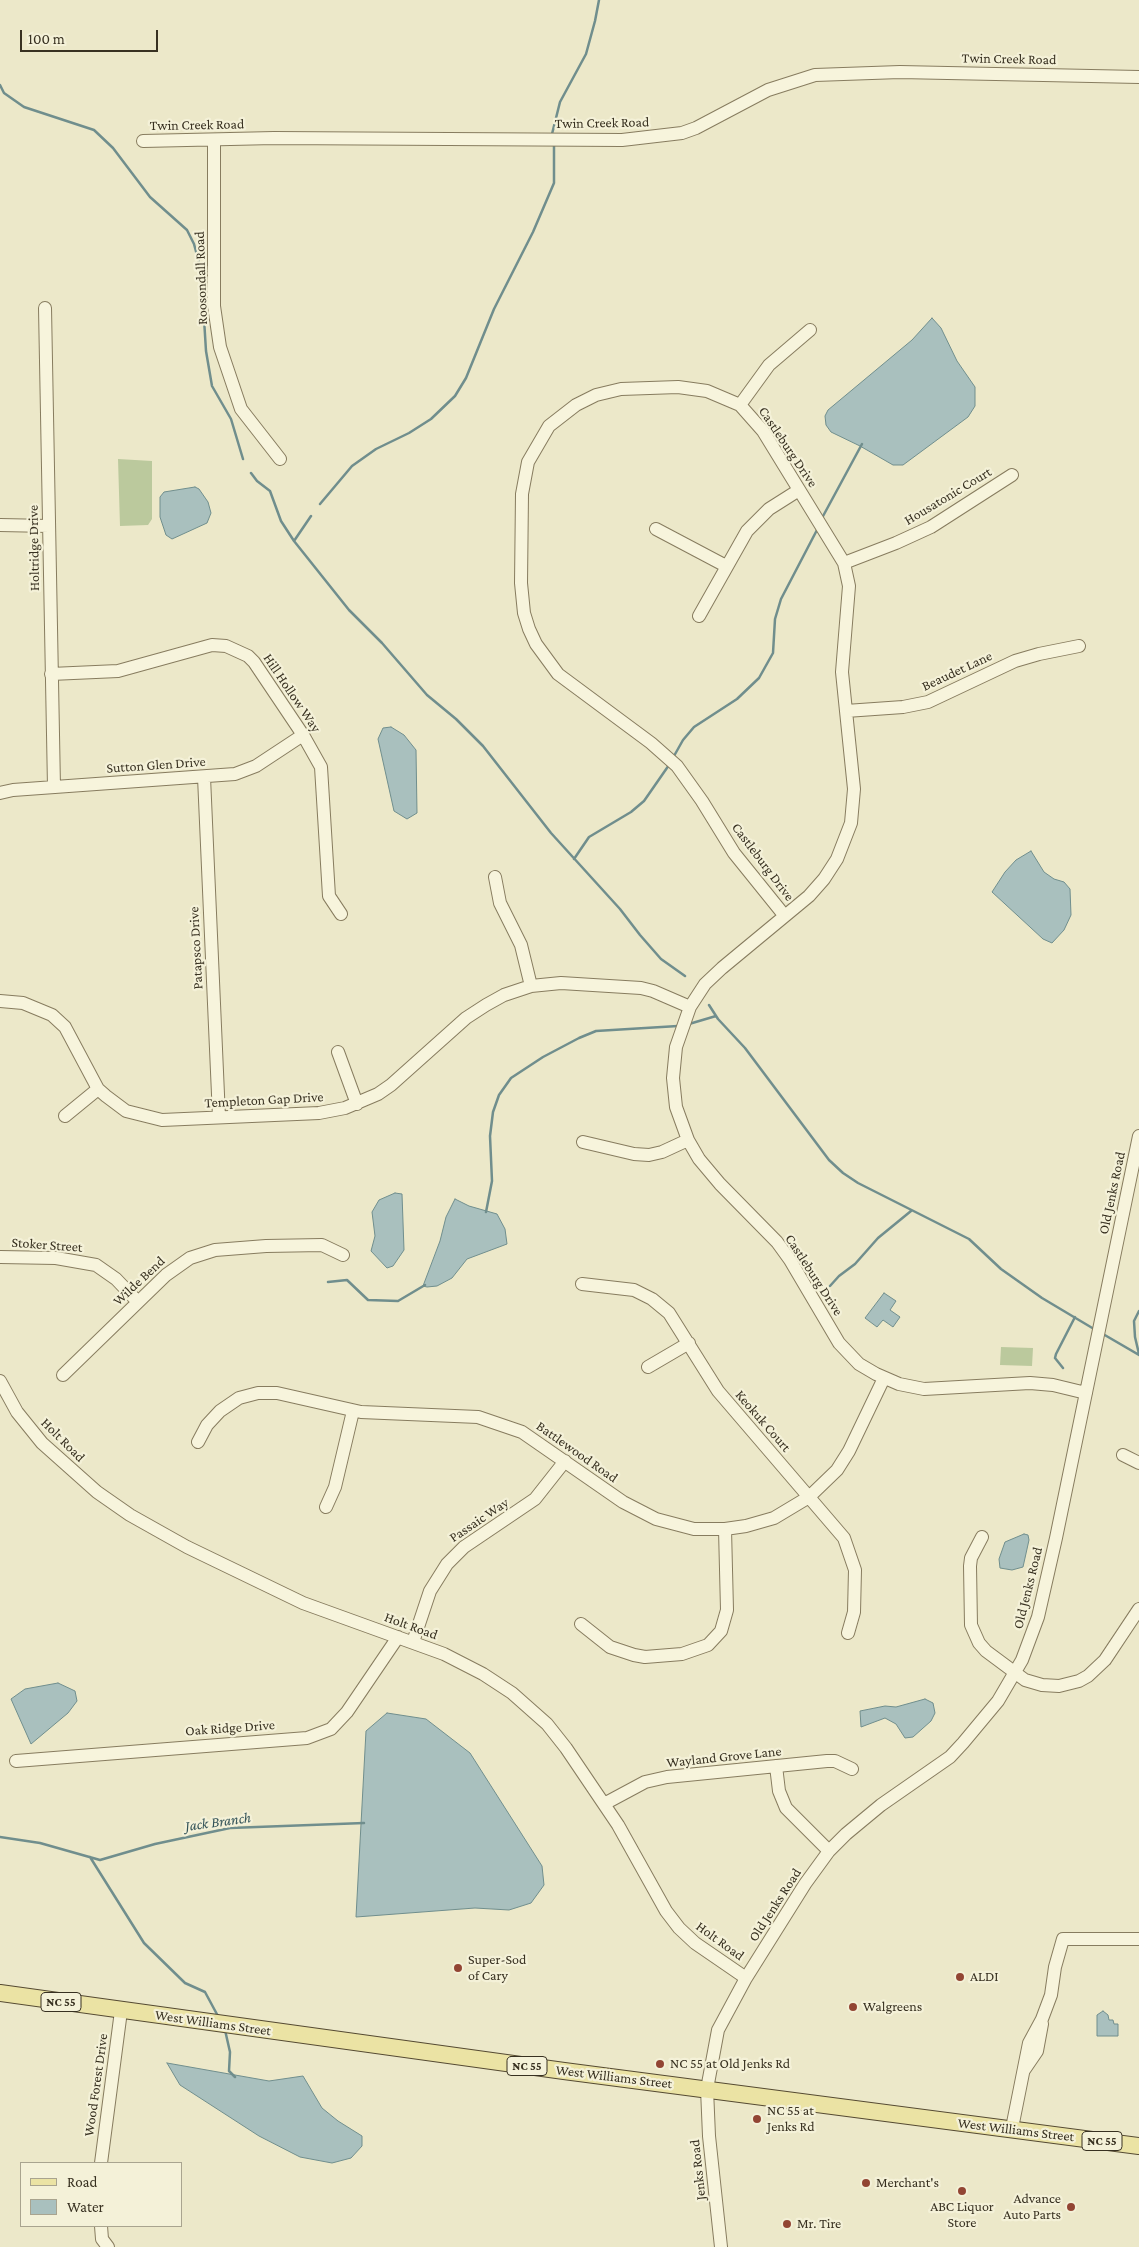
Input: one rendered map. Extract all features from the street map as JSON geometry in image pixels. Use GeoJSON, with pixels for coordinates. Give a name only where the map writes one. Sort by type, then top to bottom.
{"type":"FeatureCollection","features":[{"type":"Feature","properties":{"kind":"main road","name":"West Williams Street"},"geometry":{"type":"LineString","coordinates":[[0,1994],[1139,2146]]}},
{"type":"Feature","properties":{"kind":"street","name":"Twin Creek Road"},"geometry":{"type":"LineString","coordinates":[[143,141],[523,138],[622,140],[669,136],[696,128],[768,90],[815,75],[900,72],[1139,77]]}},
{"type":"Feature","properties":{"kind":"street","name":"Roosondall Road"},"geometry":{"type":"LineString","coordinates":[[214,140],[214,306],[220,347],[241,409],[280,458]]}},
{"type":"Feature","properties":{"kind":"street","name":"Holtridge Drive"},"geometry":{"type":"LineString","coordinates":[[45,308],[54,788]]}},
{"type":"Feature","properties":{"kind":"street"},"geometry":{"type":"LineString","coordinates":[[740,405],[769,365],[810,330]]}},
{"type":"Feature","properties":{"kind":"street","name":"Castleburg Drive"},"geometry":{"type":"LineString","coordinates":[[784,915],[734,853],[685,775],[669,757],[558,674],[536,644],[524,613],[522,598],[523,478],[536,445],[550,426],[560,416],[586,399],[621,389],[691,388],[724,396],[740,405],[763,431],[844,563],[849,596],[842,656],[854,789],[851,823],[837,859],[824,879],[809,896],[784,915],[705,984],[690,1007],[676,1047],[673,1078],[676,1107],[688,1140],[699,1159],[720,1184],[777,1242],[790,1260],[839,1343],[859,1364],[884,1378],[924,1389],[1030,1383],[1053,1385],[1086,1394]]}},
{"type":"Feature","properties":{"kind":"street","name":"Housatonic Court"},"geometry":{"type":"LineString","coordinates":[[844,563],[896,544],[931,527],[1012,475]]}},
{"type":"Feature","properties":{"kind":"street"},"geometry":{"type":"LineString","coordinates":[[699,616],[747,531],[757,520],[799,490]]}},
{"type":"Feature","properties":{"kind":"street"},"geometry":{"type":"LineString","coordinates":[[0,526],[49,526]]}},
{"type":"Feature","properties":{"kind":"street"},"geometry":{"type":"LineString","coordinates":[[656,529],[726,566]]}},
{"type":"Feature","properties":{"kind":"street","name":"Hill Hollow Way"},"geometry":{"type":"LineString","coordinates":[[51,674],[118,671],[202,647],[226,646],[240,651],[254,662],[316,756],[322,773],[329,896],[341,914]]}},
{"type":"Feature","properties":{"kind":"street","name":"Beaudet Lane"},"geometry":{"type":"LineString","coordinates":[[846,711],[903,707],[928,702],[1015,661],[1079,646]]}},
{"type":"Feature","properties":{"kind":"street","name":"Sutton Glen Drive"},"geometry":{"type":"LineString","coordinates":[[0,794],[204,777],[245,771],[303,735]]}},
{"type":"Feature","properties":{"kind":"street","name":"Patapsco Drive"},"geometry":{"type":"LineString","coordinates":[[204,777],[218,1117]]}},
{"type":"Feature","properties":{"kind":"street"},"geometry":{"type":"LineString","coordinates":[[495,877],[500,903],[521,945],[531,986]]}},
{"type":"Feature","properties":{"kind":"street","name":"Templeton Gap Drive"},"geometry":{"type":"LineString","coordinates":[[0,1001],[23,1003],[52,1015],[65,1026],[98,1089],[117,1106],[137,1116],[162,1120],[319,1113],[357,1104],[390,1085],[466,1018],[486,1004],[504,995],[531,986],[562,983],[641,988],[690,1007]]}},
{"type":"Feature","properties":{"kind":"street"},"geometry":{"type":"LineString","coordinates":[[338,1052],[357,1104]]}},
{"type":"Feature","properties":{"kind":"street"},"geometry":{"type":"LineString","coordinates":[[65,1116],[98,1089]]}},
{"type":"Feature","properties":{"kind":"street","name":"Old Jenks Road"},"geometry":{"type":"LineString","coordinates":[[707,2089],[718,2030],[746,1978],[805,1884],[829,1851],[881,1805],[950,1757],[976,1730],[998,1701],[1014,1673],[1038,1617],[1139,1136]]}},
{"type":"Feature","properties":{"kind":"street"},"geometry":{"type":"LineString","coordinates":[[583,1142],[648,1155],[662,1152],[688,1140]]}},
{"type":"Feature","properties":{"kind":"street","name":"Wilde Bend"},"geometry":{"type":"LineString","coordinates":[[63,1375],[178,1265],[215,1250],[322,1245],[343,1255]]}},
{"type":"Feature","properties":{"kind":"street","name":"Stoker Street"},"geometry":{"type":"LineString","coordinates":[[0,1257],[73,1259],[96,1265],[116,1279],[138,1302]]}},
{"type":"Feature","properties":{"kind":"street","name":"Keokuk Court"},"geometry":{"type":"LineString","coordinates":[[582,1284],[625,1287],[652,1299],[672,1317],[718,1391],[844,1538],[853,1559],[855,1600],[848,1633]]}},
{"type":"Feature","properties":{"kind":"street"},"geometry":{"type":"LineString","coordinates":[[648,1367],[689,1343]]}},
{"type":"Feature","properties":{"kind":"street","name":"Battlewood Road"},"geometry":{"type":"LineString","coordinates":[[198,1442],[207,1426],[220,1411],[239,1398],[249,1394],[277,1393],[353,1411],[454,1415],[492,1420],[522,1432],[623,1502],[656,1519],[694,1529],[724,1529],[746,1526],[774,1518],[809,1497],[832,1475],[845,1457],[884,1378]]}},
{"type":"Feature","properties":{"kind":"street","name":"Holt Road"},"geometry":{"type":"LineString","coordinates":[[0,1381],[17,1412],[42,1443],[84,1481],[130,1515],[187,1547],[302,1603],[413,1642],[483,1674],[532,1709],[555,1734],[604,1804],[645,1871],[666,1911],[679,1928],[695,1943],[746,1978]]}},
{"type":"Feature","properties":{"kind":"street"},"geometry":{"type":"LineString","coordinates":[[326,1507],[335,1487],[353,1411]]}},
{"type":"Feature","properties":{"kind":"street"},"geometry":{"type":"LineString","coordinates":[[1123,1455],[1139,1463]]}},
{"type":"Feature","properties":{"kind":"street","name":"Passaic Way"},"geometry":{"type":"LineString","coordinates":[[413,1642],[430,1591],[446,1564],[464,1547],[535,1499],[546,1488],[565,1460]]}},
{"type":"Feature","properties":{"kind":"street"},"geometry":{"type":"LineString","coordinates":[[581,1624],[610,1647],[645,1657],[682,1654],[708,1645],[721,1631],[727,1610],[724,1529]]}},
{"type":"Feature","properties":{"kind":"street"},"geometry":{"type":"LineString","coordinates":[[982,1537],[971,1558],[971,1625],[979,1643],[986,1651],[1025,1680],[1042,1685],[1059,1686],[1079,1681],[1105,1660],[1139,1608]]}},
{"type":"Feature","properties":{"kind":"street","name":"Oak Ridge Drive"},"geometry":{"type":"LineString","coordinates":[[16,1761],[308,1738],[331,1729],[347,1712],[398,1637]]}},
{"type":"Feature","properties":{"kind":"street","name":"Wayland Grove Lane"},"geometry":{"type":"LineString","coordinates":[[604,1804],[650,1780],[827,1761],[835,1761],[852,1768]]}},
{"type":"Feature","properties":{"kind":"street"},"geometry":{"type":"LineString","coordinates":[[776,1766],[779,1791],[786,1808],[829,1851]]}},
{"type":"Feature","properties":{"kind":"street"},"geometry":{"type":"LineString","coordinates":[[1012,2128],[1024,2070],[1037,2051],[1042,2018],[1051,1995],[1055,1967],[1063,1940],[1139,1939]]}},
{"type":"Feature","properties":{"kind":"street","name":"Wood Forest Drive"},"geometry":{"type":"LineString","coordinates":[[101,2162],[121,2011]]}},
{"type":"Feature","properties":{"kind":"street","name":"Jenks Road"},"geometry":{"type":"LineString","coordinates":[[707,2089],[709,2136],[721,2247]]}},
{"type":"Feature","properties":{"kind":"street"},"geometry":{"type":"LineString","coordinates":[[100,2227],[102,2239],[108,2247]]}},
{"type":"Feature","properties":{"kind":"green space"},"geometry":{"type":"Polygon","coordinates":[[[118,459],[152,461],[152,519],[148,525],[120,526],[118,459]]]}},
{"type":"Feature","properties":{"kind":"green space"},"geometry":{"type":"Polygon","coordinates":[[[1001,1347],[1033,1348],[1032,1366],[1000,1365],[1001,1347]]]}},
{"type":"Feature","properties":{"kind":"water"},"geometry":{"type":"Polygon","coordinates":[[[932,318],[941,328],[957,361],[975,387],[975,406],[968,417],[903,465],[893,465],[831,432],[826,425],[825,416],[828,410],[912,340],[932,318]]]}},
{"type":"Feature","properties":{"kind":"water"},"geometry":{"type":"Polygon","coordinates":[[[195,487],[199,489],[208,502],[211,513],[207,523],[172,539],[166,535],[160,517],[160,497],[164,492],[195,487]]]}},
{"type":"Feature","properties":{"kind":"water"},"geometry":{"type":"Polygon","coordinates":[[[391,727],[404,735],[416,750],[417,813],[407,819],[394,811],[378,739],[383,728],[391,727]]]}},
{"type":"Feature","properties":{"kind":"water"},"geometry":{"type":"Polygon","coordinates":[[[1031,851],[1044,872],[1054,879],[1064,882],[1070,889],[1071,915],[1064,930],[1052,943],[1043,939],[992,892],[1005,872],[1016,860],[1031,851]]]}},
{"type":"Feature","properties":{"kind":"water"},"geometry":{"type":"Polygon","coordinates":[[[395,1193],[402,1194],[404,1250],[393,1266],[387,1268],[371,1251],[375,1236],[372,1212],[379,1200],[395,1193]]]}},
{"type":"Feature","properties":{"kind":"water"},"geometry":{"type":"Polygon","coordinates":[[[455,1199],[469,1206],[497,1214],[505,1229],[507,1244],[467,1259],[452,1278],[437,1286],[423,1286],[440,1241],[446,1217],[455,1199]]]}},
{"type":"Feature","properties":{"kind":"water"},"geometry":{"type":"Polygon","coordinates":[[[884,1293],[896,1301],[890,1310],[900,1317],[893,1327],[883,1320],[877,1327],[865,1318],[884,1293]]]}},
{"type":"Feature","properties":{"kind":"water"},"geometry":{"type":"Polygon","coordinates":[[[1024,1534],[1028,1535],[1029,1540],[1023,1567],[1012,1570],[1000,1568],[999,1559],[1005,1542],[1024,1534]]]}},
{"type":"Feature","properties":{"kind":"water"},"geometry":{"type":"Polygon","coordinates":[[[58,1683],[75,1691],[77,1701],[68,1713],[31,1744],[11,1699],[25,1689],[58,1683]]]}},
{"type":"Feature","properties":{"kind":"water"},"geometry":{"type":"Polygon","coordinates":[[[925,1699],[933,1703],[935,1713],[931,1721],[913,1737],[905,1738],[896,1724],[885,1718],[861,1727],[860,1711],[885,1706],[896,1707],[925,1699]]]}},
{"type":"Feature","properties":{"kind":"water"},"geometry":{"type":"Polygon","coordinates":[[[387,1713],[426,1719],[470,1753],[542,1866],[544,1885],[531,1903],[509,1910],[475,1908],[356,1917],[366,1731],[387,1713]]]}},
{"type":"Feature","properties":{"kind":"water"},"geometry":{"type":"Polygon","coordinates":[[[1103,2011],[1108,2015],[1109,2020],[1113,2020],[1114,2024],[1118,2024],[1118,2036],[1097,2036],[1097,2015],[1103,2011]]]}},
{"type":"Feature","properties":{"kind":"water"},"geometry":{"type":"Polygon","coordinates":[[[167,2063],[269,2081],[303,2076],[322,2108],[362,2136],[362,2146],[351,2158],[332,2163],[300,2157],[259,2136],[180,2085],[167,2063]]]}},
{"type":"Feature","properties":{"kind":"waterway"},"geometry":{"type":"LineString","coordinates":[[552,134],[560,102],[586,54],[599,0]]}},
{"type":"Feature","properties":{"kind":"waterway"},"geometry":{"type":"LineString","coordinates":[[0,85],[4,93],[24,107],[94,130],[113,148],[150,197],[187,230],[194,244],[201,270],[206,351],[212,386],[231,419],[243,459]]}},
{"type":"Feature","properties":{"kind":"waterway"},"geometry":{"type":"LineString","coordinates":[[320,504],[352,466],[376,449],[409,433],[431,419],[455,396],[466,378],[494,309],[533,232],[554,183],[554,146]]}},
{"type":"Feature","properties":{"kind":"waterway"},"geometry":{"type":"LineString","coordinates":[[822,518],[862,444]]}},
{"type":"Feature","properties":{"kind":"waterway"},"geometry":{"type":"LineString","coordinates":[[251,473],[257,481],[270,491],[281,521],[294,541],[349,610],[382,643],[427,695],[456,719],[483,746],[551,833],[620,909],[661,959],[685,976]]}},
{"type":"Feature","properties":{"kind":"waterway"},"geometry":{"type":"LineString","coordinates":[[294,541],[311,516]]}},
{"type":"Feature","properties":{"kind":"waterway"},"geometry":{"type":"LineString","coordinates":[[674,756],[683,740],[694,727],[737,699],[759,678],[773,653],[775,619],[781,599],[818,528]]}},
{"type":"Feature","properties":{"kind":"waterway"},"geometry":{"type":"LineString","coordinates":[[574,859],[589,837],[631,812],[644,801],[669,765]]}},
{"type":"Feature","properties":{"kind":"waterway"},"geometry":{"type":"LineString","coordinates":[[709,1005],[718,1019],[745,1048],[829,1160],[843,1173],[858,1183],[969,1239],[1001,1269],[1042,1298],[1094,1329]]}},
{"type":"Feature","properties":{"kind":"waterway"},"geometry":{"type":"LineString","coordinates":[[689,1024],[716,1016]]}},
{"type":"Feature","properties":{"kind":"waterway"},"geometry":{"type":"LineString","coordinates":[[486,1212],[492,1181],[490,1136],[493,1112],[499,1095],[511,1078],[543,1057],[596,1031],[678,1026]]}},
{"type":"Feature","properties":{"kind":"waterway"},"geometry":{"type":"LineString","coordinates":[[830,1286],[839,1276],[855,1264],[878,1238],[911,1211]]}},
{"type":"Feature","properties":{"kind":"waterway"},"geometry":{"type":"LineString","coordinates":[[328,1282],[347,1280],[368,1300],[398,1301],[425,1285]]}},
{"type":"Feature","properties":{"kind":"waterway"},"geometry":{"type":"LineString","coordinates":[[1139,1311],[1134,1321],[1139,1354]]}},
{"type":"Feature","properties":{"kind":"waterway"},"geometry":{"type":"LineString","coordinates":[[1063,1368],[1055,1358],[1075,1317]]}},
{"type":"Feature","properties":{"kind":"waterway"},"geometry":{"type":"LineString","coordinates":[[1103,1334],[1139,1355]]}},
{"type":"Feature","properties":{"kind":"waterway","name":"Jack Branch"},"geometry":{"type":"LineString","coordinates":[[0,1837],[40,1843],[100,1860],[155,1844],[230,1828],[364,1823]]}},
{"type":"Feature","properties":{"kind":"waterway"},"geometry":{"type":"LineString","coordinates":[[90,1857],[144,1943],[185,1983],[205,1992],[219,2018]]}},
{"type":"Feature","properties":{"kind":"waterway"},"geometry":{"type":"LineString","coordinates":[[225,2030],[230,2052],[229,2071],[235,2077]]}},
{"type":"Feature","properties":{"kind":"place","name":"Super-Sod of Cary"},"geometry":{"type":"Point","coordinates":[458,1968]}},
{"type":"Feature","properties":{"kind":"place","name":"ALDI"},"geometry":{"type":"Point","coordinates":[960,1977]}},
{"type":"Feature","properties":{"kind":"place","name":"Walgreens"},"geometry":{"type":"Point","coordinates":[853,2007]}},
{"type":"Feature","properties":{"kind":"place","name":"NC 55 at Old Jenks Rd"},"geometry":{"type":"Point","coordinates":[660,2064]}},
{"type":"Feature","properties":{"kind":"place","name":"NC 55 at Jenks Rd"},"geometry":{"type":"Point","coordinates":[757,2119]}},
{"type":"Feature","properties":{"kind":"place","name":"Merchant's"},"geometry":{"type":"Point","coordinates":[866,2183]}},
{"type":"Feature","properties":{"kind":"place","name":"ABC Liquor Store"},"geometry":{"type":"Point","coordinates":[962,2191]}},
{"type":"Feature","properties":{"kind":"place","name":"Advance Auto Parts"},"geometry":{"type":"Point","coordinates":[1071,2207]}},
{"type":"Feature","properties":{"kind":"place","name":"Mr. Tire"},"geometry":{"type":"Point","coordinates":[787,2224]}}]}
